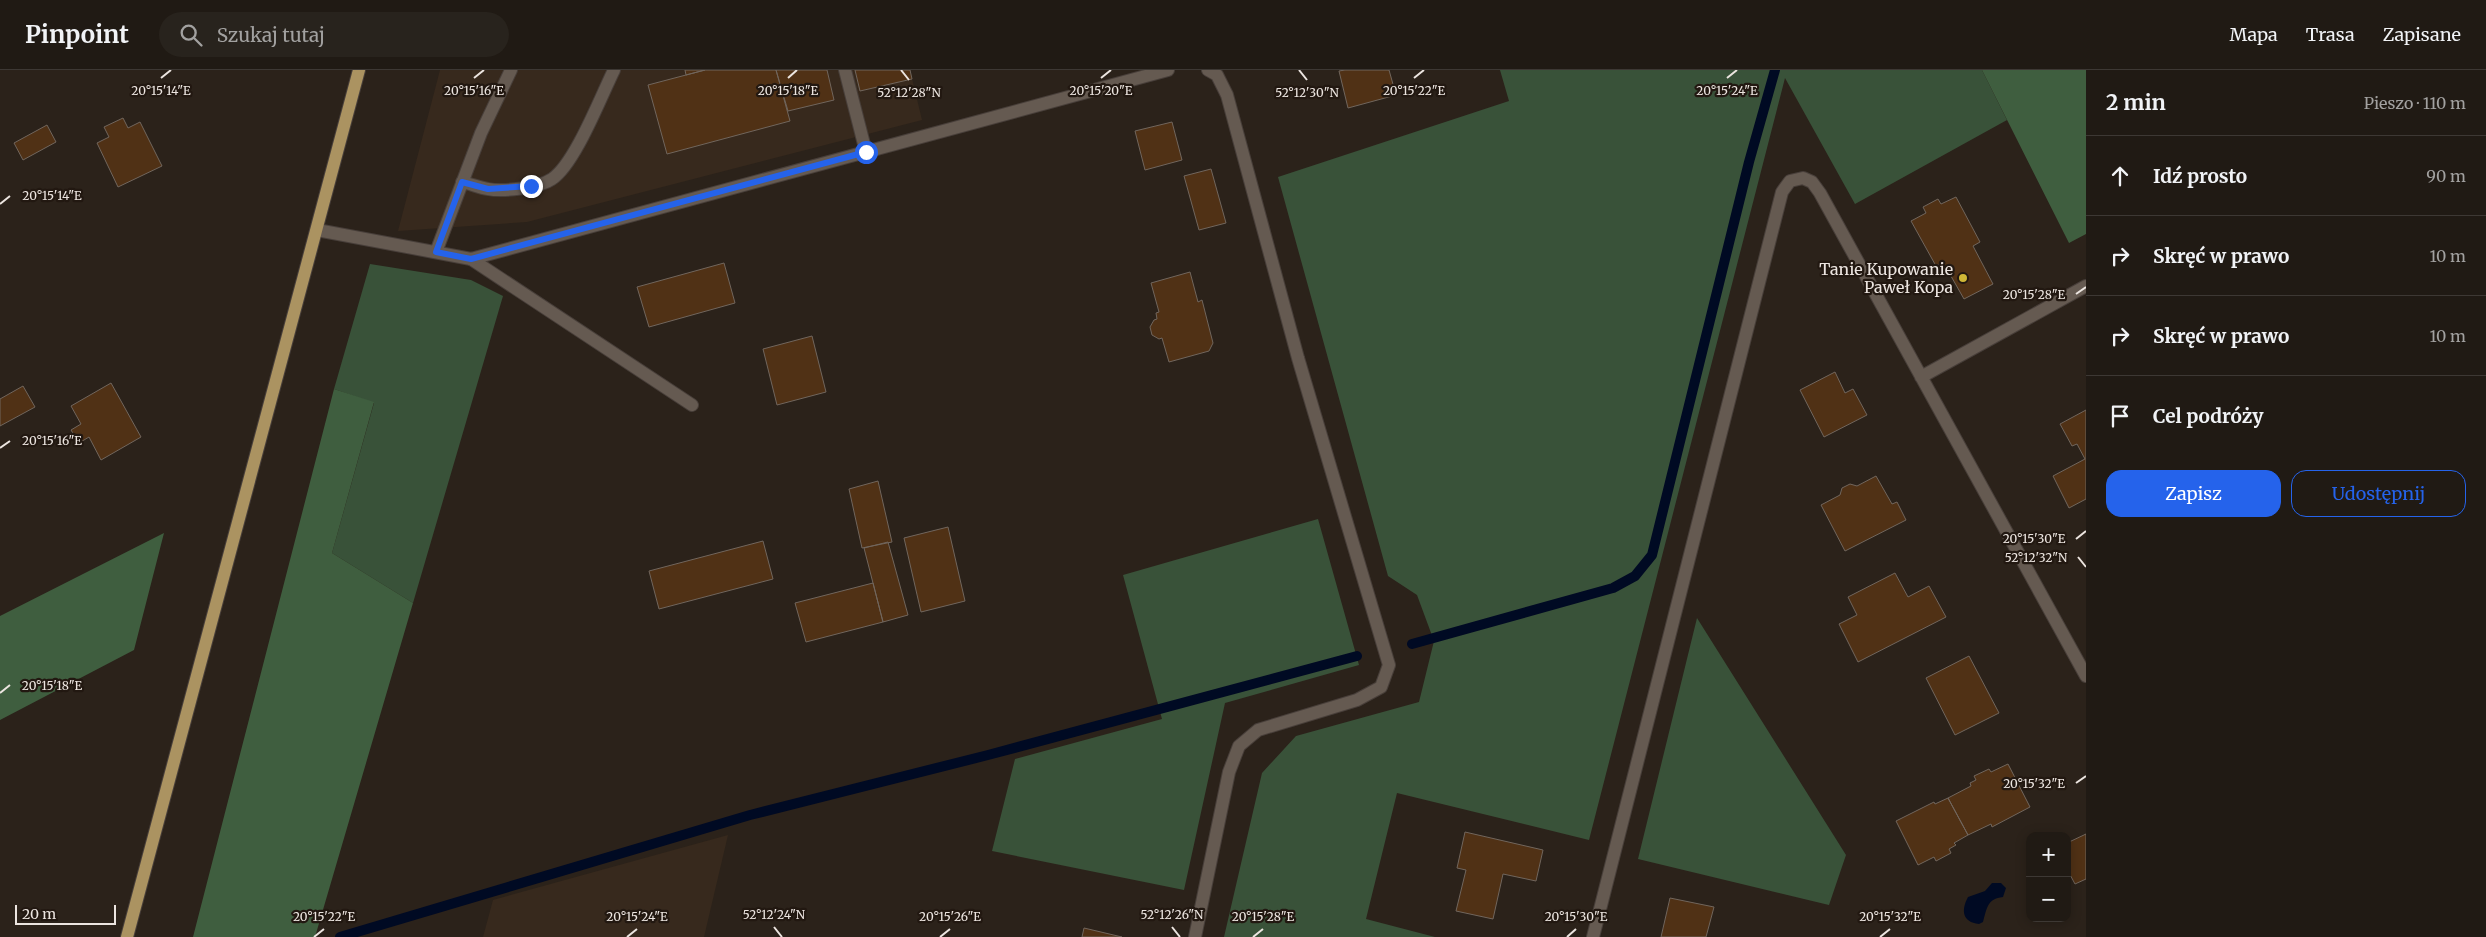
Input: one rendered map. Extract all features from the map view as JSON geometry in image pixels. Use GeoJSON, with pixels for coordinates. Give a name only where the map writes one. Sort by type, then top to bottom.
{"type":"FeatureCollection","features":[{"type":"Feature","properties":{"kind":"main road"},"geometry":{"type":"LineString","coordinates":[[127,937],[359,70]]}},
{"type":"Feature","properties":{"kind":"street"},"geometry":{"type":"LineString","coordinates":[[436,252],[481,132],[511,70]]}},
{"type":"Feature","properties":{"kind":"street"},"geometry":{"type":"LineString","coordinates":[[462,182],[488,189],[508,189],[531,186],[552,179],[571,158],[614,70]]}},
{"type":"Feature","properties":{"kind":"street"},"geometry":{"type":"LineString","coordinates":[[845,70],[866,152]]}},
{"type":"Feature","properties":{"kind":"street"},"geometry":{"type":"LineString","coordinates":[[471,259],[1168,70]]}},
{"type":"Feature","properties":{"kind":"street"},"geometry":{"type":"LineString","coordinates":[[1195,937],[1228,772],[1239,746],[1258,730],[1357,700],[1380,687],[1389,665],[1298,358],[1227,95],[1216,76],[1208,70]]}},
{"type":"Feature","properties":{"kind":"street"},"geometry":{"type":"LineString","coordinates":[[1593,937],[1782,192],[1790,181],[1802,178],[1812,182],[1820,193],[2086,676]]}},
{"type":"Feature","properties":{"kind":"street"},"geometry":{"type":"LineString","coordinates":[[316,230],[471,259],[692,405]]}},
{"type":"Feature","properties":{"kind":"street"},"geometry":{"type":"LineString","coordinates":[[1921,377],[2086,286]]}},
{"type":"Feature","properties":{"kind":"shaded area"},"geometry":{"type":"Polygon","coordinates":[[[440,70],[910,70],[922,120],[527,222],[398,231],[440,70]]]}},
{"type":"Feature","properties":{"kind":"shaded area"},"geometry":{"type":"Polygon","coordinates":[[[728,835],[704,937],[483,937],[493,900],[728,835]]]}},
{"type":"Feature","properties":{"kind":"green space"},"geometry":{"type":"Polygon","coordinates":[[[1500,70],[1982,70],[2007,120],[1855,204],[1785,78],[1589,840],[1397,793],[1366,919],[1435,937],[1224,937],[1262,773],[1296,736],[1419,702],[1434,641],[1417,595],[1388,576],[1278,177],[1509,101],[1500,70]]]}},
{"type":"Feature","properties":{"kind":"green space"},"geometry":{"type":"Polygon","coordinates":[[[1982,70],[2086,70],[2086,234],[2069,243],[1982,70]]]}},
{"type":"Feature","properties":{"kind":"green space"},"geometry":{"type":"Polygon","coordinates":[[[370,264],[471,280],[503,296],[413,603],[332,553],[374,403],[334,389],[370,264]]]}},
{"type":"Feature","properties":{"kind":"green space"},"geometry":{"type":"Polygon","coordinates":[[[334,389],[374,402],[332,553],[413,603],[315,937],[193,937],[334,389]]]}},
{"type":"Feature","properties":{"kind":"green space"},"geometry":{"type":"Polygon","coordinates":[[[1318,519],[1359,665],[1225,703],[1184,890],[992,851],[1015,759],[1162,719],[1123,575],[1318,519]]]}},
{"type":"Feature","properties":{"kind":"green space"},"geometry":{"type":"Polygon","coordinates":[[[164,533],[134,650],[0,720],[0,616],[164,533]]]}},
{"type":"Feature","properties":{"kind":"green space"},"geometry":{"type":"Polygon","coordinates":[[[1697,618],[1846,855],[1829,905],[1638,859],[1697,618]]]}},
{"type":"Feature","properties":{"kind":"water"},"geometry":{"type":"Polygon","coordinates":[[[1992,883],[2001,883],[2006,888],[2003,897],[1994,900],[1988,905],[1983,922],[1979,924],[1969,921],[1964,915],[1964,906],[1968,897],[1985,891],[1992,883]]]}},
{"type":"Feature","properties":{"kind":"building"},"geometry":{"type":"Polygon","coordinates":[[[685,70],[705,70],[686,75],[685,70]]]}},
{"type":"Feature","properties":{"kind":"building"},"geometry":{"type":"Polygon","coordinates":[[[705,70],[776,70],[790,121],[667,154],[648,85],[705,70]]]}},
{"type":"Feature","properties":{"kind":"building"},"geometry":{"type":"Polygon","coordinates":[[[776,70],[827,70],[834,100],[788,111],[776,70]]]}},
{"type":"Feature","properties":{"kind":"building"},"geometry":{"type":"Polygon","coordinates":[[[855,70],[910,70],[912,79],[860,91],[855,70]]]}},
{"type":"Feature","properties":{"kind":"building"},"geometry":{"type":"Polygon","coordinates":[[[1389,70],[1396,95],[1348,108],[1339,71],[1389,70]]]}},
{"type":"Feature","properties":{"kind":"building"},"geometry":{"type":"Polygon","coordinates":[[[123,118],[128,128],[140,122],[162,166],[118,187],[97,143],[109,137],[104,127],[123,118]]]}},
{"type":"Feature","properties":{"kind":"building"},"geometry":{"type":"Polygon","coordinates":[[[1172,122],[1182,160],[1145,170],[1135,131],[1172,122]]]}},
{"type":"Feature","properties":{"kind":"building"},"geometry":{"type":"Polygon","coordinates":[[[47,125],[56,142],[23,160],[14,143],[47,125]]]}},
{"type":"Feature","properties":{"kind":"building"},"geometry":{"type":"Polygon","coordinates":[[[1211,169],[1226,223],[1199,230],[1184,176],[1211,169]]]}},
{"type":"Feature","properties":{"kind":"building"},"geometry":{"type":"Polygon","coordinates":[[[1956,197],[1980,242],[1973,246],[1993,284],[1964,299],[1943,262],[1936,266],[1911,221],[1926,213],[1923,207],[1938,199],[1941,204],[1956,197]]]}},
{"type":"Feature","properties":{"kind":"building"},"geometry":{"type":"Polygon","coordinates":[[[724,263],[735,303],[649,327],[637,287],[724,263]]]}},
{"type":"Feature","properties":{"kind":"building"},"geometry":{"type":"Polygon","coordinates":[[[1190,272],[1198,302],[1202,300],[1213,343],[1209,351],[1169,362],[1162,338],[1159,339],[1152,335],[1150,327],[1154,320],[1157,319],[1156,313],[1159,312],[1151,283],[1190,272]]]}},
{"type":"Feature","properties":{"kind":"building"},"geometry":{"type":"Polygon","coordinates":[[[812,336],[826,392],[777,405],[763,349],[812,336]]]}},
{"type":"Feature","properties":{"kind":"building"},"geometry":{"type":"Polygon","coordinates":[[[1835,372],[1845,393],[1853,389],[1867,415],[1824,437],[1800,390],[1835,372]]]}},
{"type":"Feature","properties":{"kind":"building"},"geometry":{"type":"Polygon","coordinates":[[[111,383],[141,437],[101,460],[89,437],[79,443],[71,430],[81,424],[71,406],[111,383]]]}},
{"type":"Feature","properties":{"kind":"building"},"geometry":{"type":"Polygon","coordinates":[[[23,386],[35,407],[0,426],[0,399],[23,386]]]}},
{"type":"Feature","properties":{"kind":"building"},"geometry":{"type":"Polygon","coordinates":[[[2086,410],[2086,499],[2069,508],[2053,476],[2085,459],[2077,444],[2072,446],[2060,424],[2086,410]]]}},
{"type":"Feature","properties":{"kind":"building"},"geometry":{"type":"Polygon","coordinates":[[[1876,476],[1892,504],[1897,502],[1906,520],[1845,551],[1821,505],[1840,495],[1842,488],[1850,484],[1857,486],[1876,476]]]}},
{"type":"Feature","properties":{"kind":"building"},"geometry":{"type":"Polygon","coordinates":[[[878,481],[892,542],[862,548],[849,489],[878,481]]]}},
{"type":"Feature","properties":{"kind":"building"},"geometry":{"type":"Polygon","coordinates":[[[948,527],[965,601],[921,612],[904,538],[948,527]]]}},
{"type":"Feature","properties":{"kind":"building"},"geometry":{"type":"Polygon","coordinates":[[[763,541],[773,579],[659,609],[649,571],[763,541]]]}},
{"type":"Feature","properties":{"kind":"building"},"geometry":{"type":"Polygon","coordinates":[[[888,542],[908,615],[883,622],[864,548],[888,542]]]}},
{"type":"Feature","properties":{"kind":"building"},"geometry":{"type":"Polygon","coordinates":[[[1895,573],[1908,597],[1929,586],[1946,617],[1858,662],[1839,624],[1857,615],[1848,597],[1895,573]]]}},
{"type":"Feature","properties":{"kind":"building"},"geometry":{"type":"Polygon","coordinates":[[[873,583],[883,622],[806,642],[795,603],[873,583]]]}},
{"type":"Feature","properties":{"kind":"building"},"geometry":{"type":"Polygon","coordinates":[[[1969,656],[1999,713],[1955,735],[1926,678],[1969,656]]]}},
{"type":"Feature","properties":{"kind":"building"},"geometry":{"type":"Polygon","coordinates":[[[2008,764],[2030,807],[1992,827],[1991,824],[1968,835],[1948,798],[1971,786],[1970,783],[1976,780],[1974,776],[1989,769],[1991,772],[2008,764]]]}},
{"type":"Feature","properties":{"kind":"building"},"geometry":{"type":"Polygon","coordinates":[[[1948,798],[1968,835],[1954,843],[1956,845],[1949,849],[1951,853],[1936,861],[1934,857],[1918,865],[1896,821],[1934,802],[1935,804],[1948,798]]]}},
{"type":"Feature","properties":{"kind":"building"},"geometry":{"type":"Polygon","coordinates":[[[1465,832],[1543,850],[1536,881],[1503,874],[1493,919],[1456,911],[1466,870],[1457,868],[1465,832]]]}},
{"type":"Feature","properties":{"kind":"building"},"geometry":{"type":"Polygon","coordinates":[[[2086,834],[2086,879],[2075,884],[2071,876],[2071,841],[2086,834]]]}},
{"type":"Feature","properties":{"kind":"building"},"geometry":{"type":"Polygon","coordinates":[[[1670,898],[1714,907],[1706,937],[1661,937],[1670,898]]]}},
{"type":"Feature","properties":{"kind":"building"},"geometry":{"type":"Polygon","coordinates":[[[1084,928],[1122,937],[1082,937],[1084,928]]]}},
{"type":"Feature","properties":{"kind":"waterway"},"geometry":{"type":"LineString","coordinates":[[1412,644],[1613,588],[1635,576],[1652,555],[1749,162],[1775,70]]}},
{"type":"Feature","properties":{"kind":"waterway"},"geometry":{"type":"LineString","coordinates":[[340,937],[750,815],[988,755],[1357,656]]}},
{"type":"Feature","properties":{"kind":"place","name":"Tanie Kupowanie Paweł Kopa"},"geometry":{"type":"Point","coordinates":[1963,278]}},
{"type":"Feature","properties":{"kind":"route"},"geometry":{"type":"LineString","coordinates":[[531,186],[488,189],[462,182],[436,252],[471,259],[866,152]]}}]}
